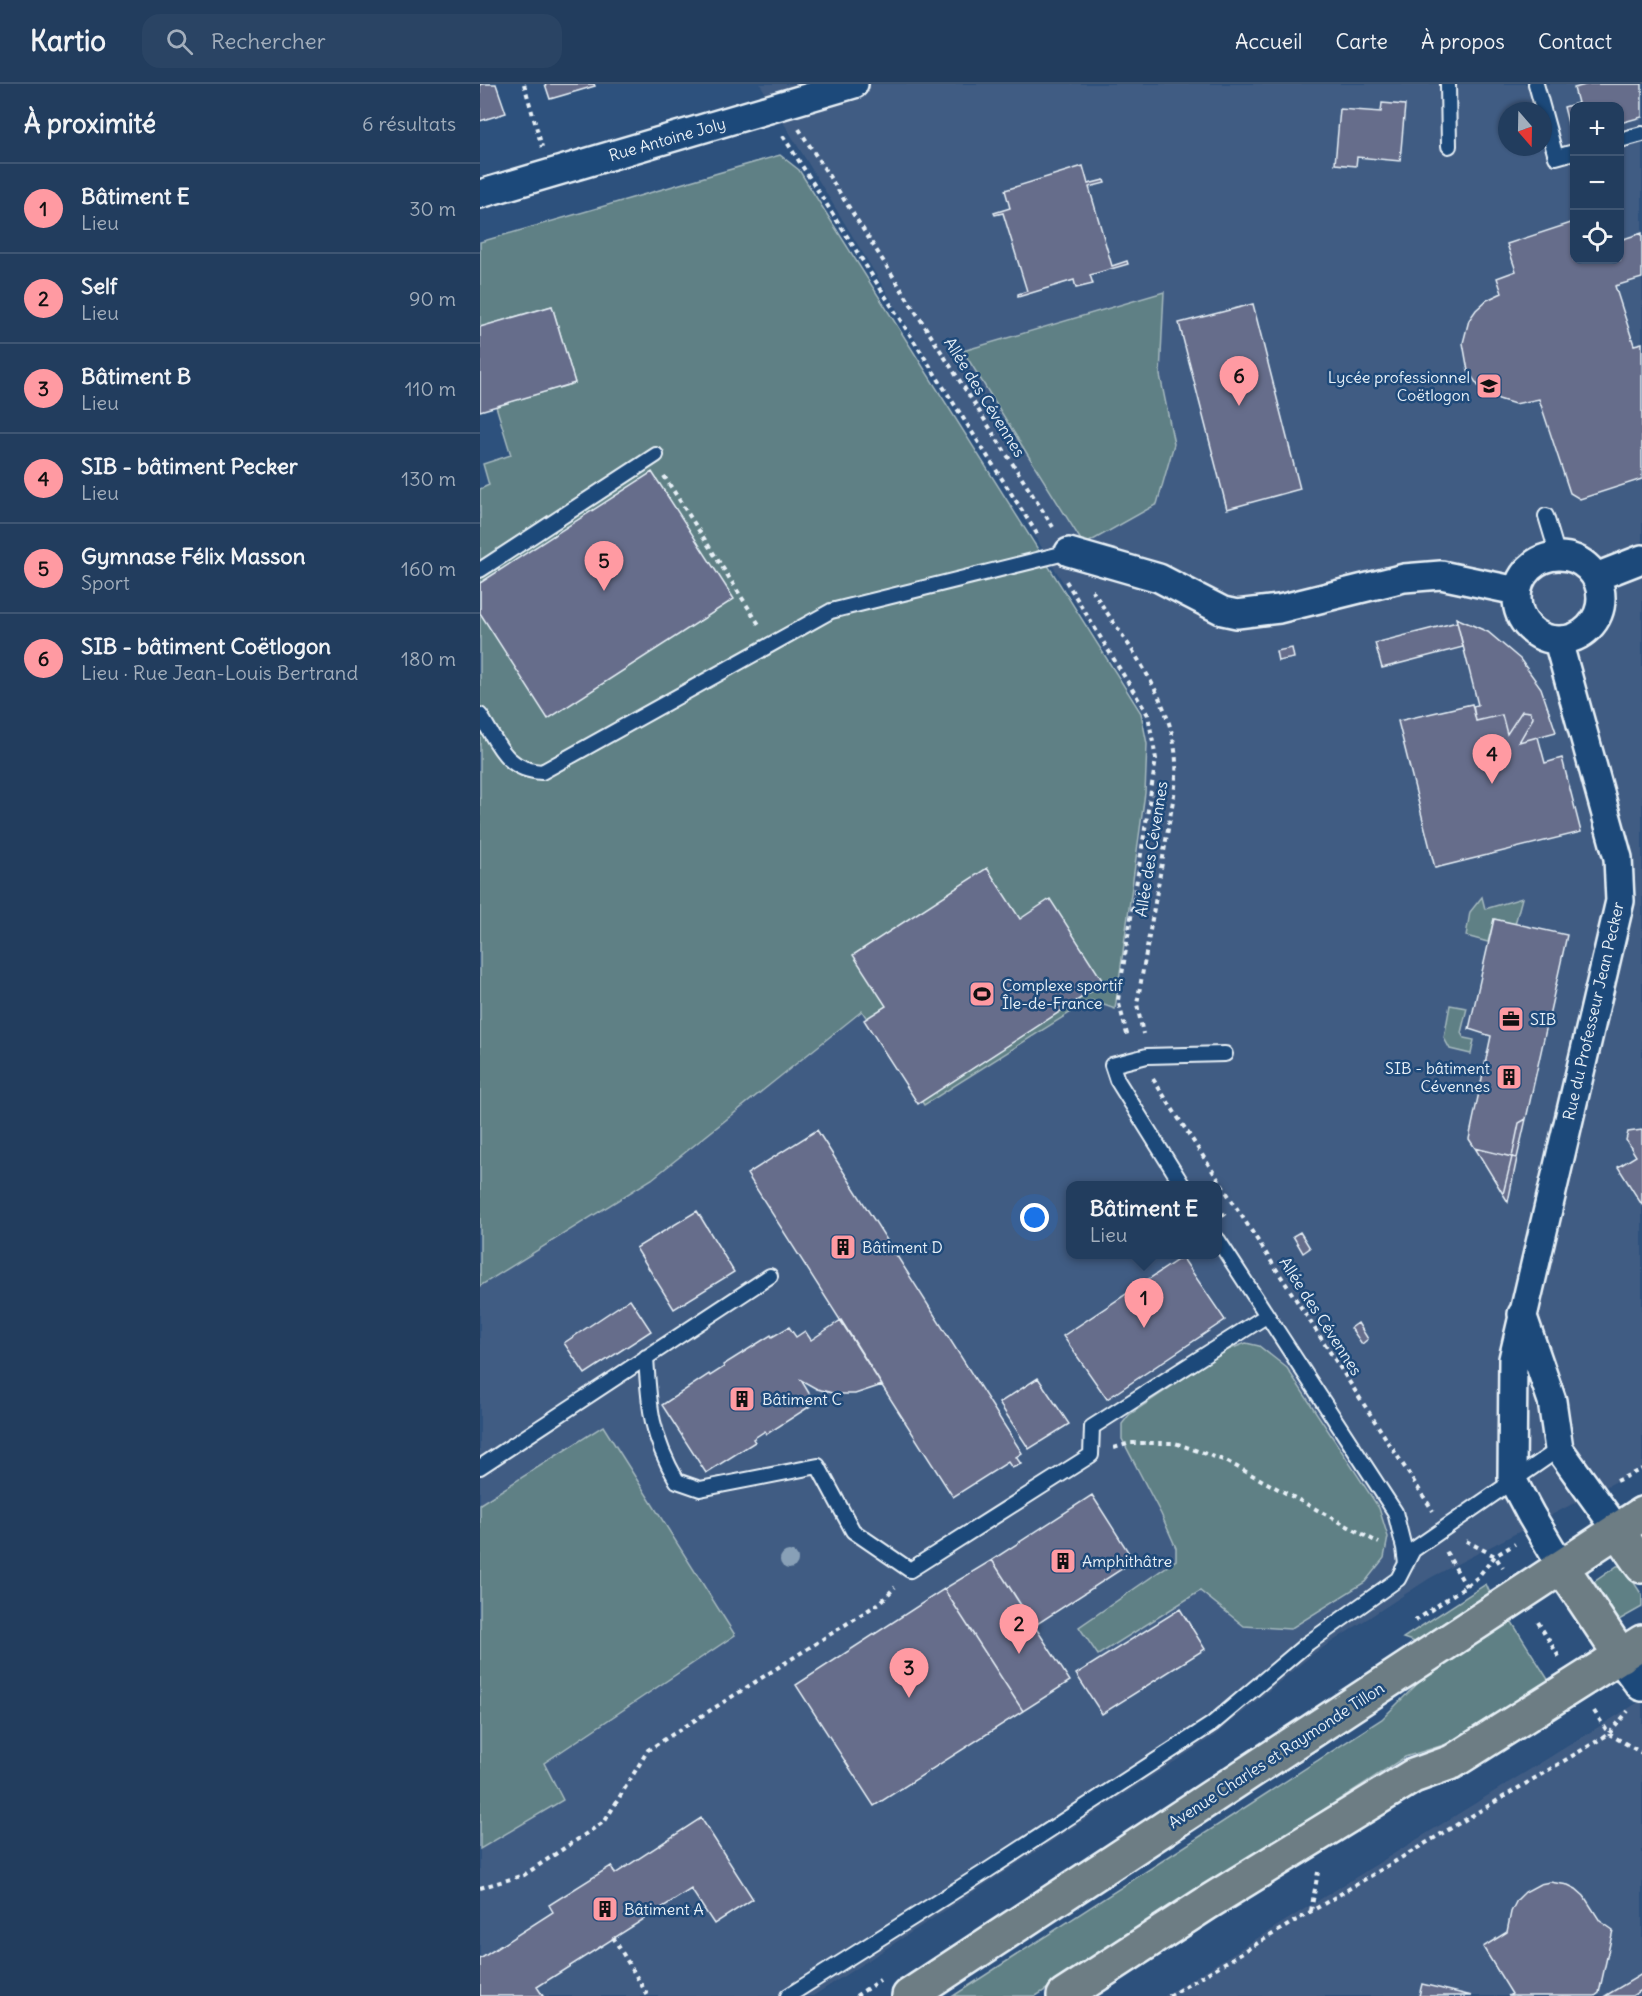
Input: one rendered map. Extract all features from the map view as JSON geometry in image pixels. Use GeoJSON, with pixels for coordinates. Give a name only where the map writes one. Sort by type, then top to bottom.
{"type":"FeatureCollection","features":[{"type":"Feature","properties":{"kind":"main road"},"geometry":{"type":"LineString","coordinates":[[1630,1522],[1642,1566]]}},
{"type":"Feature","properties":{"kind":"main road","name":"Avenue Charles et Raymonde Tillon"},"geometry":{"type":"LineString","coordinates":[[909,1996],[1630,1522]]}},
{"type":"Feature","properties":{"kind":"main road"},"geometry":{"type":"LineString","coordinates":[[1064,1996],[1207,1903],[1413,1776],[1452,1762],[1632,1649],[1562,1566]]}},
{"type":"Feature","properties":{"kind":"street","name":"Rue Antoine Joly"},"geometry":{"type":"LineString","coordinates":[[480,194],[854,84]]}},
{"type":"Feature","properties":{"kind":"street"},"geometry":{"type":"LineString","coordinates":[[1060,554],[1159,578],[1223,611],[1237,614],[1265,612],[1404,578],[1441,575],[1517,591]]}},
{"type":"Feature","properties":{"kind":"street"},"geometry":{"type":"LineString","coordinates":[[1558,556],[1580,561],[1596,577],[1601,595],[1600,609],[1594,622],[1585,632],[1558,641],[1532,632],[1523,621],[1517,608],[1517,591],[1520,580],[1539,560],[1558,556]]}},
{"type":"Feature","properties":{"kind":"street"},"geometry":{"type":"LineString","coordinates":[[1596,577],[1642,559]]}},
{"type":"Feature","properties":{"kind":"street","name":"Rue du Professeur Jean Pecker"},"geometry":{"type":"LineString","coordinates":[[1512,1479],[1513,1359],[1620,901],[1618,858],[1558,641]]}},
{"type":"Feature","properties":{"kind":"street"},"geometry":{"type":"LineString","coordinates":[[1522,1313],[1552,1401],[1559,1449],[1630,1522]]}},
{"type":"Feature","properties":{"kind":"street"},"geometry":{"type":"LineString","coordinates":[[1512,1479],[1562,1566]]}},
{"type":"Feature","properties":{"kind":"street"},"geometry":{"type":"LineString","coordinates":[[1632,1649],[1639,1694]]}},
{"type":"Feature","properties":{"kind":"lane"},"geometry":{"type":"LineString","coordinates":[[1448,84],[1449,146]]}},
{"type":"Feature","properties":{"kind":"lane"},"geometry":{"type":"LineString","coordinates":[[1536,84],[1556,157],[1570,153]]}},
{"type":"Feature","properties":{"kind":"lane"},"geometry":{"type":"LineString","coordinates":[[1624,139],[1642,134]]}},
{"type":"Feature","properties":{"kind":"lane"},"geometry":{"type":"LineString","coordinates":[[480,570],[653,456]]}},
{"type":"Feature","properties":{"kind":"lane"},"geometry":{"type":"LineString","coordinates":[[1546,516],[1558,556]]}},
{"type":"Feature","properties":{"kind":"lane"},"geometry":{"type":"LineString","coordinates":[[480,715],[509,762],[519,768],[542,772],[831,611],[1060,554]]}},
{"type":"Feature","properties":{"kind":"lane"},"geometry":{"type":"LineString","coordinates":[[1180,1181],[1117,1080],[1112,1065],[1140,1057],[1225,1054]]}},
{"type":"Feature","properties":{"kind":"lane"},"geometry":{"type":"LineString","coordinates":[[1222,1246],[1395,1512],[1406,1564]]}},
{"type":"Feature","properties":{"kind":"lane"},"geometry":{"type":"LineString","coordinates":[[480,1467],[770,1276]]}},
{"type":"Feature","properties":{"kind":"lane"},"geometry":{"type":"LineString","coordinates":[[646,1357],[650,1415],[662,1454],[677,1480],[700,1489],[818,1466],[853,1531],[910,1570],[1091,1455],[1092,1426],[1266,1316]]}},
{"type":"Feature","properties":{"kind":"lane"},"geometry":{"type":"LineString","coordinates":[[788,1996],[1212,1724],[1308,1643],[1398,1579],[1413,1550],[1512,1479],[1559,1449]]}},
{"type":"Feature","properties":{"kind":"path"},"geometry":{"type":"LineString","coordinates":[[524,84],[550,174]]}},
{"type":"Feature","properties":{"kind":"path","name":"Allée des Cévennes"},"geometry":{"type":"LineString","coordinates":[[773,108],[806,137],[1060,554],[1148,715],[1156,759],[1118,1000],[1140,1057],[1218,1181]]}},
{"type":"Feature","properties":{"kind":"path","name":"Allée des Cévennes"},"geometry":{"type":"LineString","coordinates":[[773,108],[1060,554],[1157,693],[1173,740],[1176,763],[1174,795],[1137,1004],[1140,1057]]}},
{"type":"Feature","properties":{"kind":"path"},"geometry":{"type":"LineString","coordinates":[[653,456],[772,644]]}},
{"type":"Feature","properties":{"kind":"path","name":"Allée des Cévennes"},"geometry":{"type":"LineString","coordinates":[[1222,1187],[1440,1531],[1495,1556]]}},
{"type":"Feature","properties":{"kind":"path"},"geometry":{"type":"LineString","coordinates":[[1091,1455],[1130,1443],[1175,1443],[1196,1450],[1226,1461],[1342,1521],[1373,1538],[1406,1564]]}},
{"type":"Feature","properties":{"kind":"path"},"geometry":{"type":"LineString","coordinates":[[1440,1531],[1466,1586],[1477,1578],[1495,1556],[1609,1734],[1642,1753]]}},
{"type":"Feature","properties":{"kind":"path"},"geometry":{"type":"LineString","coordinates":[[480,1888],[524,1875],[605,1821],[648,1750],[881,1602],[910,1570]]}},
{"type":"Feature","properties":{"kind":"path"},"geometry":{"type":"LineString","coordinates":[[1169,1996],[1609,1734],[1639,1694]]}},
{"type":"Feature","properties":{"kind":"path"},"geometry":{"type":"LineString","coordinates":[[614,1937],[648,1996]]}},
{"type":"Feature","properties":{"kind":"shaded area"},"geometry":{"type":"Polygon","coordinates":[[[760,84],[1642,84],[1642,1468],[1430,1578],[1313,1654],[1214,1736],[813,1996],[480,1996],[480,1286],[652,1179],[862,1011],[924,1105],[1090,1000],[1115,1009],[1148,722],[760,84]]]}},
{"type":"Feature","properties":{"kind":"shaded area"},"geometry":{"type":"Polygon","coordinates":[[[1642,1700],[1642,1996],[1164,1996],[1642,1700]]]}},
{"type":"Feature","properties":{"kind":"green space"},"geometry":{"type":"Polygon","coordinates":[[[780,155],[799,170],[1141,713],[1147,744],[1145,793],[1115,1009],[1090,1000],[924,1105],[862,1011],[652,1179],[480,1286],[480,489],[489,485],[483,464],[511,455],[496,406],[575,383],[552,306],[480,327],[480,242],[780,155]]]}},
{"type":"Feature","properties":{"kind":"green space"},"geometry":{"type":"Polygon","coordinates":[[[1164,292],[1160,375],[1174,444],[1157,504],[1084,545],[963,351],[1164,292]]]}},
{"type":"Feature","properties":{"kind":"green space"},"geometry":{"type":"Polygon","coordinates":[[[1482,897],[1485,909],[1522,898],[1515,924],[1494,919],[1488,942],[1466,936],[1470,912],[1482,897]]]}},
{"type":"Feature","properties":{"kind":"green space"},"geometry":{"type":"Polygon","coordinates":[[[1450,1005],[1467,1008],[1461,1033],[1464,1038],[1474,1040],[1471,1054],[1450,1049],[1444,1038],[1450,1005]]]}},
{"type":"Feature","properties":{"kind":"green space"},"geometry":{"type":"Polygon","coordinates":[[[1246,1343],[1259,1346],[1287,1368],[1379,1508],[1388,1537],[1384,1558],[1365,1582],[1290,1629],[1244,1626],[1200,1591],[1098,1655],[1079,1627],[1176,1560],[1176,1548],[1161,1514],[1122,1439],[1122,1424],[1129,1415],[1225,1351],[1246,1343]]]}},
{"type":"Feature","properties":{"kind":"green space"},"geometry":{"type":"Polygon","coordinates":[[[603,1426],[735,1635],[544,1763],[563,1800],[480,1849],[480,1504],[603,1426]]]}},
{"type":"Feature","properties":{"kind":"green space"},"geometry":{"type":"Polygon","coordinates":[[[1617,1566],[1623,1566],[1642,1595],[1642,1607],[1619,1620],[1594,1582],[1617,1566]]]}},
{"type":"Feature","properties":{"kind":"green space"},"geometry":{"type":"Polygon","coordinates":[[[1486,1584],[1490,1593],[1415,1642],[1403,1638],[1486,1584]]]}},
{"type":"Feature","properties":{"kind":"green space"},"geometry":{"type":"Polygon","coordinates":[[[1510,1619],[1549,1681],[1450,1743],[1405,1757],[1036,1996],[953,1996],[1382,1719],[1435,1666],[1510,1619]]]}},
{"type":"Feature","properties":{"kind":"building"},"geometry":{"type":"Polygon","coordinates":[[[480,84],[496,84],[506,113],[480,121],[480,84]]]}},
{"type":"Feature","properties":{"kind":"building"},"geometry":{"type":"Polygon","coordinates":[[[545,84],[594,84],[595,86],[550,99],[545,84]]]}},
{"type":"Feature","properties":{"kind":"building"},"geometry":{"type":"Polygon","coordinates":[[[1589,84],[1642,84],[1642,117],[1624,122],[1624,102],[1578,102],[1574,88],[1589,84]]]}},
{"type":"Feature","properties":{"kind":"building"},"geometry":{"type":"Polygon","coordinates":[[[1382,103],[1405,105],[1400,161],[1357,157],[1356,166],[1335,164],[1340,109],[1381,112],[1382,103]]]}},
{"type":"Feature","properties":{"kind":"building"},"geometry":{"type":"Polygon","coordinates":[[[1570,105],[1570,131],[1564,107],[1570,105]]]}},
{"type":"Feature","properties":{"kind":"building"},"geometry":{"type":"Polygon","coordinates":[[[1083,166],[1088,184],[1104,180],[1105,183],[1089,187],[1112,266],[1127,261],[1128,264],[1090,275],[1093,284],[1076,288],[1074,280],[1018,297],[1018,294],[1027,291],[1003,213],[995,215],[994,213],[1010,208],[1005,190],[1083,166]]]}},
{"type":"Feature","properties":{"kind":"building"},"geometry":{"type":"Polygon","coordinates":[[[1570,223],[1570,264],[1624,264],[1624,239],[1642,233],[1642,278],[1615,286],[1634,345],[1642,343],[1642,479],[1580,499],[1570,493],[1539,399],[1515,404],[1492,397],[1479,387],[1468,371],[1463,343],[1469,320],[1487,300],[1502,293],[1497,278],[1516,271],[1507,244],[1570,223]]]}},
{"type":"Feature","properties":{"kind":"building"},"geometry":{"type":"Polygon","coordinates":[[[1253,304],[1300,489],[1227,509],[1179,323],[1253,304]]]}},
{"type":"Feature","properties":{"kind":"building"},"geometry":{"type":"Polygon","coordinates":[[[552,306],[575,383],[480,411],[480,327],[552,306]]]}},
{"type":"Feature","properties":{"kind":"building"},"geometry":{"type":"Polygon","coordinates":[[[652,472],[734,599],[548,719],[480,613],[480,583],[652,472]]]}},
{"type":"Feature","properties":{"kind":"building"},"geometry":{"type":"Polygon","coordinates":[[[1456,618],[1488,632],[1520,659],[1541,688],[1556,732],[1519,742],[1533,718],[1530,712],[1522,711],[1507,734],[1502,715],[1476,721],[1473,706],[1478,705],[1456,618]]]}},
{"type":"Feature","properties":{"kind":"building"},"geometry":{"type":"Polygon","coordinates":[[[1457,622],[1463,647],[1382,668],[1375,643],[1457,622]]]}},
{"type":"Feature","properties":{"kind":"building"},"geometry":{"type":"Polygon","coordinates":[[[1292,648],[1294,658],[1278,661],[1276,651],[1292,648]]]}},
{"type":"Feature","properties":{"kind":"building"},"geometry":{"type":"Polygon","coordinates":[[[1472,704],[1476,721],[1502,715],[1507,734],[1522,711],[1530,712],[1533,718],[1519,742],[1538,737],[1545,763],[1562,758],[1581,832],[1435,868],[1398,721],[1472,704]]]}},
{"type":"Feature","properties":{"kind":"building","name":"Complexe sportif Île-de-France"},"geometry":{"type":"Polygon","coordinates":[[[987,868],[1020,919],[1050,899],[1104,983],[918,1104],[864,1020],[886,1006],[853,955],[987,868]]]}},
{"type":"Feature","properties":{"kind":"building","name":"SIB - bâtiment Cévennes"},"geometry":{"type":"Polygon","coordinates":[[[1494,919],[1567,935],[1526,1119],[1519,1123],[1512,1157],[1475,1148],[1469,1139],[1491,1036],[1469,1029],[1494,919]]]}},
{"type":"Feature","properties":{"kind":"building"},"geometry":{"type":"Polygon","coordinates":[[[1526,1119],[1517,1158],[1512,1157],[1519,1123],[1526,1119]]]}},
{"type":"Feature","properties":{"kind":"building","name":"Bâtiment D"},"geometry":{"type":"Polygon","coordinates":[[[817,1130],[1022,1453],[1016,1457],[1021,1464],[1012,1468],[1008,1462],[953,1497],[747,1174],[817,1130]]]}},
{"type":"Feature","properties":{"kind":"building"},"geometry":{"type":"Polygon","coordinates":[[[1642,1130],[1642,1205],[1618,1167],[1636,1156],[1626,1140],[1628,1132],[1642,1130]]]}},
{"type":"Feature","properties":{"kind":"building"},"geometry":{"type":"Polygon","coordinates":[[[1475,1148],[1512,1157],[1503,1194],[1475,1148]]]}},
{"type":"Feature","properties":{"kind":"building"},"geometry":{"type":"Polygon","coordinates":[[[1512,1157],[1517,1158],[1508,1202],[1503,1194],[1512,1157]]]}},
{"type":"Feature","properties":{"kind":"building"},"geometry":{"type":"Polygon","coordinates":[[[697,1211],[734,1272],[674,1309],[636,1248],[697,1211]]]}},
{"type":"Feature","properties":{"kind":"building"},"geometry":{"type":"Polygon","coordinates":[[[1300,1232],[1310,1248],[1303,1253],[1293,1236],[1300,1232]]]}},
{"type":"Feature","properties":{"kind":"building"},"geometry":{"type":"Polygon","coordinates":[[[1179,1259],[1183,1259],[1225,1320],[1107,1399],[1063,1336],[1179,1259]]]}},
{"type":"Feature","properties":{"kind":"building"},"geometry":{"type":"Polygon","coordinates":[[[630,1299],[651,1331],[585,1374],[564,1343],[630,1299]]]}},
{"type":"Feature","properties":{"kind":"building","name":"Bâtiment C"},"geometry":{"type":"Polygon","coordinates":[[[841,1320],[882,1385],[855,1394],[836,1394],[817,1389],[801,1380],[815,1403],[767,1434],[765,1431],[753,1439],[755,1442],[706,1473],[662,1405],[771,1335],[772,1337],[789,1327],[796,1337],[805,1331],[811,1340],[841,1320]]]}},
{"type":"Feature","properties":{"kind":"building"},"geometry":{"type":"Polygon","coordinates":[[[1358,1323],[1368,1339],[1362,1344],[1351,1328],[1358,1323]]]}},
{"type":"Feature","properties":{"kind":"building"},"geometry":{"type":"Polygon","coordinates":[[[1038,1378],[1069,1424],[1029,1449],[999,1403],[1038,1378]]]}},
{"type":"Feature","properties":{"kind":"building","name":"Amphithâtre"},"geometry":{"type":"Polygon","coordinates":[[[1092,1495],[1134,1561],[1034,1626],[992,1560],[1092,1495]]]}},
{"type":"Feature","properties":{"kind":"building"},"geometry":{"type":"Polygon","coordinates":[[[992,1560],[1070,1681],[1023,1711],[944,1589],[992,1560]]]}},
{"type":"Feature","properties":{"kind":"building"},"geometry":{"type":"Polygon","coordinates":[[[944,1589],[1023,1711],[874,1806],[796,1685],[944,1589]]]}},
{"type":"Feature","properties":{"kind":"building"},"geometry":{"type":"Polygon","coordinates":[[[1180,1609],[1205,1649],[1102,1714],[1076,1674],[1180,1609]]]}},
{"type":"Feature","properties":{"kind":"building","name":"Bâtiment A"},"geometry":{"type":"Polygon","coordinates":[[[701,1818],[753,1899],[714,1924],[691,1889],[537,1987],[543,1996],[480,1996],[480,1959],[553,1912],[549,1905],[611,1866],[615,1874],[701,1818]]]}},
{"type":"Feature","properties":{"kind":"building"},"geometry":{"type":"Polygon","coordinates":[[[1550,1882],[1576,1889],[1584,1896],[1600,1921],[1613,1930],[1599,1993],[1595,1996],[1508,1996],[1512,1994],[1483,1947],[1507,1932],[1511,1912],[1517,1900],[1525,1892],[1540,1884],[1550,1882]]]}},
{"type":"Feature","properties":{"kind":"building"},"geometry":{"type":"Polygon","coordinates":[[[1642,1974],[1642,1990],[1632,1996],[1605,1996],[1642,1974]]]}},
{"type":"Feature","properties":{"kind":"building"},"geometry":{"type":"Polygon","coordinates":[[[1422,1984],[1472,1996],[1419,1996],[1422,1984]]]}},
{"type":"Feature","properties":{"kind":"place","name":"Lycée professionnel Coëtlogon"},"geometry":{"type":"Point","coordinates":[1489,386]}},
{"type":"Feature","properties":{"kind":"place","name":"SIB - bâtiment Coëtlogon"},"geometry":{"type":"Point","coordinates":[1239,406]}},
{"type":"Feature","properties":{"kind":"place","name":"Gymnase Félix Masson"},"geometry":{"type":"Point","coordinates":[604,591]}},
{"type":"Feature","properties":{"kind":"place","name":"SIB - bâtiment Pecker"},"geometry":{"type":"Point","coordinates":[1492,784]}},
{"type":"Feature","properties":{"kind":"place","name":"Complexe sportif Île-de-France"},"geometry":{"type":"Point","coordinates":[982,994]}},
{"type":"Feature","properties":{"kind":"place","name":"SIB"},"geometry":{"type":"Point","coordinates":[1511,1019]}},
{"type":"Feature","properties":{"kind":"place","name":"SIB - bâtiment Cévennes"},"geometry":{"type":"Point","coordinates":[1509,1077]}},
{"type":"Feature","properties":{"kind":"place","name":"Bâtiment D"},"geometry":{"type":"Point","coordinates":[843,1247]}},
{"type":"Feature","properties":{"kind":"place","name":"Bâtiment E"},"geometry":{"type":"Point","coordinates":[1144,1328]}},
{"type":"Feature","properties":{"kind":"place","name":"Bâtiment C"},"geometry":{"type":"Point","coordinates":[742,1399]}},
{"type":"Feature","properties":{"kind":"place","name":"Amphithâtre"},"geometry":{"type":"Point","coordinates":[1063,1561]}},
{"type":"Feature","properties":{"kind":"place","name":"Self"},"geometry":{"type":"Point","coordinates":[1019,1654]}},
{"type":"Feature","properties":{"kind":"place","name":"Bâtiment B"},"geometry":{"type":"Point","coordinates":[909,1698]}},
{"type":"Feature","properties":{"kind":"place","name":"Bâtiment A"},"geometry":{"type":"Point","coordinates":[605,1909]}}]}
